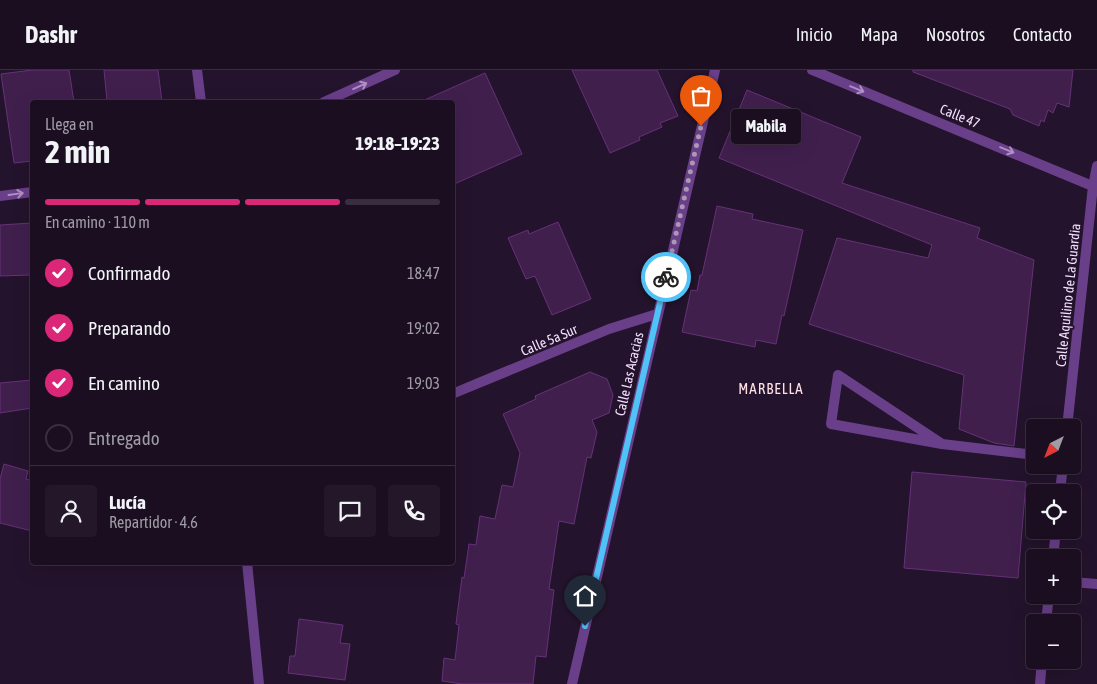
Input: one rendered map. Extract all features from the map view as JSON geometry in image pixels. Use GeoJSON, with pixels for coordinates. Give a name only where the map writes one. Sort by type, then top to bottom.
{"type":"FeatureCollection","features":[{"type":"Feature","properties":{"kind":"street"},"geometry":{"type":"LineString","coordinates":[[197,70],[201,100]]}},
{"type":"Feature","properties":{"kind":"street"},"geometry":{"type":"LineString","coordinates":[[328,100],[395,70]]}},
{"type":"Feature","properties":{"kind":"street","name":"Calle Las Acacias"},"geometry":{"type":"LineString","coordinates":[[572,684],[715,70]]}},
{"type":"Feature","properties":{"kind":"street","name":"Calle 47"},"geometry":{"type":"LineString","coordinates":[[812,70],[1095,187]]}},
{"type":"Feature","properties":{"kind":"street","name":"Calle Aquilino de La Guardia"},"geometry":{"type":"LineString","coordinates":[[1068,419],[1097,166]]}},
{"type":"Feature","properties":{"kind":"street"},"geometry":{"type":"LineString","coordinates":[[0,196],[30,192]]}},
{"type":"Feature","properties":{"kind":"street","name":"Calle 5a Sur"},"geometry":{"type":"LineString","coordinates":[[455,393],[609,329],[657,314]]}},
{"type":"Feature","properties":{"kind":"street"},"geometry":{"type":"LineString","coordinates":[[942,444],[838,375],[831,424],[942,444],[1026,454]]}},
{"type":"Feature","properties":{"kind":"street"},"geometry":{"type":"LineString","coordinates":[[247,565],[259,684]]}},
{"type":"Feature","properties":{"kind":"street"},"geometry":{"type":"LineString","coordinates":[[1081,583],[1097,584]]}},
{"type":"Feature","properties":{"kind":"street"},"geometry":{"type":"LineString","coordinates":[[1040,684],[1041,669]]}},
{"type":"Feature","properties":{"kind":"building"},"geometry":{"type":"Polygon","coordinates":[[[32,70],[69,70],[74,100],[30,100],[30,161],[14,163],[1,74],[32,70]]]}},
{"type":"Feature","properties":{"kind":"building"},"geometry":{"type":"Polygon","coordinates":[[[104,70],[158,70],[162,100],[107,100],[104,70]]]}},
{"type":"Feature","properties":{"kind":"building"},"geometry":{"type":"Polygon","coordinates":[[[572,70],[657,70],[678,116],[660,123],[662,127],[639,137],[640,140],[610,153],[572,70]]]}},
{"type":"Feature","properties":{"kind":"building"},"geometry":{"type":"Polygon","coordinates":[[[913,70],[1073,70],[1069,107],[1057,103],[1053,113],[1048,110],[1044,122],[1041,120],[1039,126],[1013,115],[1010,109],[913,72],[913,70]]]}},
{"type":"Feature","properties":{"kind":"building"},"geometry":{"type":"Polygon","coordinates":[[[485,73],[522,154],[455,184],[455,100],[424,100],[485,73]]]}},
{"type":"Feature","properties":{"kind":"building"},"geometry":{"type":"Polygon","coordinates":[[[747,90],[861,137],[842,183],[980,228],[977,238],[1034,260],[1014,446],[994,443],[959,429],[964,375],[809,324],[837,238],[928,258],[932,245],[719,158],[747,90]]]}},
{"type":"Feature","properties":{"kind":"building"},"geometry":{"type":"Polygon","coordinates":[[[717,206],[753,214],[752,219],[803,230],[776,344],[756,340],[755,347],[682,332],[691,290],[697,291],[700,275],[702,275],[717,206]]]}},
{"type":"Feature","properties":{"kind":"building"},"geometry":{"type":"Polygon","coordinates":[[[558,222],[591,299],[552,315],[535,276],[526,279],[508,238],[528,230],[529,234],[558,222]]]}},
{"type":"Feature","properties":{"kind":"building"},"geometry":{"type":"Polygon","coordinates":[[[30,223],[30,275],[0,276],[0,225],[30,223]]]}},
{"type":"Feature","properties":{"kind":"building"},"geometry":{"type":"Polygon","coordinates":[[[590,372],[607,379],[613,395],[609,413],[592,420],[597,432],[591,458],[587,457],[574,524],[559,521],[549,589],[554,590],[546,657],[536,656],[533,684],[462,684],[442,681],[444,658],[455,660],[459,625],[456,624],[462,577],[464,578],[469,544],[476,545],[480,516],[495,519],[502,485],[513,487],[520,453],[503,414],[536,399],[535,396],[590,372]]]}},
{"type":"Feature","properties":{"kind":"building"},"geometry":{"type":"Polygon","coordinates":[[[30,380],[30,408],[0,413],[0,383],[30,380]]]}},
{"type":"Feature","properties":{"kind":"building"},"geometry":{"type":"Polygon","coordinates":[[[4,464],[28,471],[26,479],[30,480],[30,530],[0,523],[0,479],[4,464]]]}},
{"type":"Feature","properties":{"kind":"building"},"geometry":{"type":"Polygon","coordinates":[[[912,472],[1026,482],[1018,578],[904,568],[912,472]]]}},
{"type":"Feature","properties":{"kind":"building"},"geometry":{"type":"Polygon","coordinates":[[[299,619],[343,625],[340,643],[350,644],[345,680],[288,673],[290,656],[295,656],[299,619]]]}},
{"type":"Feature","properties":{"kind":"way so far"},"geometry":{"type":"LineString","coordinates":[[666,277],[701,126]]}},
{"type":"Feature","properties":{"kind":"place","name":"Mabila"},"geometry":{"type":"Point","coordinates":[701,126]}},
{"type":"Feature","properties":{"kind":"district","name":"MARBELLA"},"geometry":{"type":"Point","coordinates":[771,389]}},
{"type":"Feature","properties":{"kind":"route"},"geometry":{"type":"LineString","coordinates":[[585,626],[666,277]]}}]}
